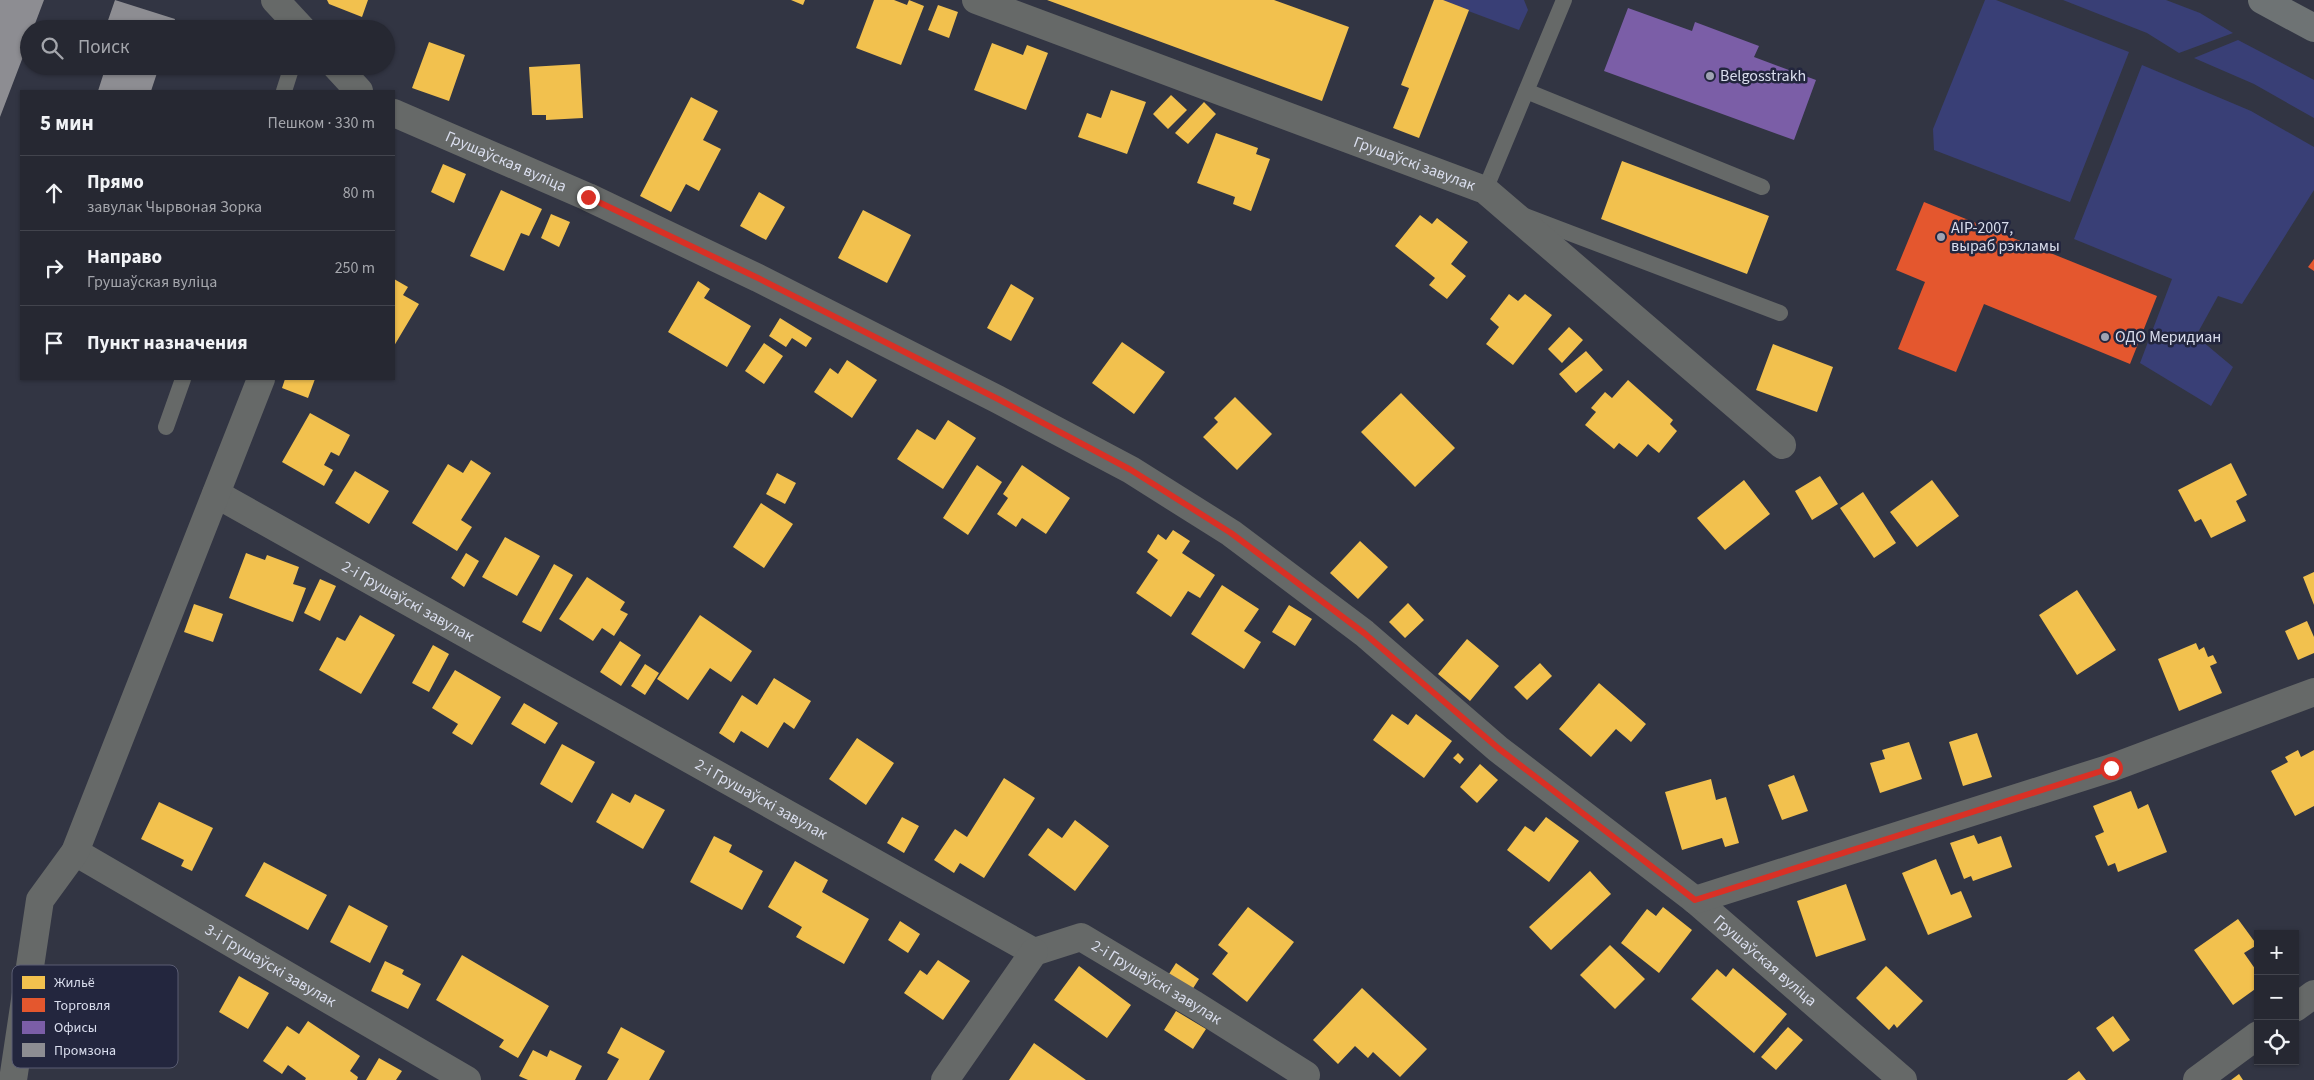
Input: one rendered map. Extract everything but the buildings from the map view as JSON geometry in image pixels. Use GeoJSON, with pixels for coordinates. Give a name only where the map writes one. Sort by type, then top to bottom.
{"type":"FeatureCollection","features":[{"type":"Feature","properties":{"kind":"main road"},"geometry":{"type":"LineString","coordinates":[[2262,0],[2314,28]]}},
{"type":"Feature","properties":{"kind":"street"},"geometry":{"type":"LineString","coordinates":[[275,0],[294,20]]}},
{"type":"Feature","properties":{"kind":"street","name":"Грушаўскі завулак"},"geometry":{"type":"LineString","coordinates":[[976,0],[1485,190],[1782,445]]}},
{"type":"Feature","properties":{"kind":"street"},"geometry":{"type":"LineString","coordinates":[[344,75],[358,90]]}},
{"type":"Feature","properties":{"kind":"street","name":"Грушаўская вуліца"},"geometry":{"type":"LineString","coordinates":[[395,113],[588,197],[758,278],[998,399],[1131,470],[1231,533],[1364,633],[1498,748],[1695,900],[1903,1080]]}},
{"type":"Feature","properties":{"kind":"street"},"geometry":{"type":"LineString","coordinates":[[31,965],[40,900],[75,852],[261,380]]}},
{"type":"Feature","properties":{"kind":"street","name":"2-і Грушаўскі завулак"},"geometry":{"type":"LineString","coordinates":[[216,494],[1034,952],[1081,937],[1195,1005],[1306,1075]]}},
{"type":"Feature","properties":{"kind":"street"},"geometry":{"type":"LineString","coordinates":[[1695,900],[2111,768],[2314,692]]}},
{"type":"Feature","properties":{"kind":"street","name":"3-і Грушаўскі завулак"},"geometry":{"type":"LineString","coordinates":[[75,852],[467,1080]]}},
{"type":"Feature","properties":{"kind":"street"},"geometry":{"type":"LineString","coordinates":[[945,1080],[1034,952]]}},
{"type":"Feature","properties":{"kind":"street"},"geometry":{"type":"LineString","coordinates":[[2299,1005],[2314,994]]}},
{"type":"Feature","properties":{"kind":"street"},"geometry":{"type":"LineString","coordinates":[[2197,1080],[2254,1038]]}},
{"type":"Feature","properties":{"kind":"lane"},"geometry":{"type":"LineString","coordinates":[[1485,190],[1564,0]]}},
{"type":"Feature","properties":{"kind":"lane"},"geometry":{"type":"LineString","coordinates":[[284,90],[289,75]]}},
{"type":"Feature","properties":{"kind":"lane"},"geometry":{"type":"LineString","coordinates":[[1526,91],[1762,187]]}},
{"type":"Feature","properties":{"kind":"lane"},"geometry":{"type":"LineString","coordinates":[[1507,209],[1780,313]]}},
{"type":"Feature","properties":{"kind":"lane"},"geometry":{"type":"LineString","coordinates":[[166,427],[183,380]]}},
{"type":"Feature","properties":{"kind":"shaded area"},"geometry":{"type":"Polygon","coordinates":[[[1439,0],[1524,0],[1528,10],[1519,30],[1439,0]]]}},
{"type":"Feature","properties":{"kind":"shaded area"},"geometry":{"type":"Polygon","coordinates":[[[1985,0],[1996,0],[2129,52],[2070,202],[1934,150],[1933,129],[1985,0]]]}},
{"type":"Feature","properties":{"kind":"shaded area"},"geometry":{"type":"Polygon","coordinates":[[[2063,0],[2166,0],[2200,13],[2233,33],[2179,53],[2147,33],[2063,0]]]}},
{"type":"Feature","properties":{"kind":"shaded area"},"geometry":{"type":"Polygon","coordinates":[[[2238,40],[2314,80],[2314,118],[2254,84],[2194,58],[2238,40]]]}},
{"type":"Feature","properties":{"kind":"shaded area"},"geometry":{"type":"Polygon","coordinates":[[[2142,65],[2251,111],[2314,147],[2314,190],[2242,304],[2218,296],[2196,336],[2233,367],[2211,406],[2140,363],[2172,279],[2074,239],[2142,65]]]}},
{"type":"Feature","properties":{"kind":"place","name":"Belgosstrakh"},"geometry":{"type":"Point","coordinates":[1710,76]}},
{"type":"Feature","properties":{"kind":"place","name":"АІР-2007, выраб рэкламы"},"geometry":{"type":"Point","coordinates":[1941,237]}},
{"type":"Feature","properties":{"kind":"place","name":"ОДО Меридиан"},"geometry":{"type":"Point","coordinates":[2105,337]}},
{"type":"Feature","properties":{"kind":"route"},"geometry":{"type":"LineString","coordinates":[[588,197],[758,278],[998,399],[1131,470],[1231,533],[1364,633],[1498,748],[1695,900],[2111,768]]}}]}
